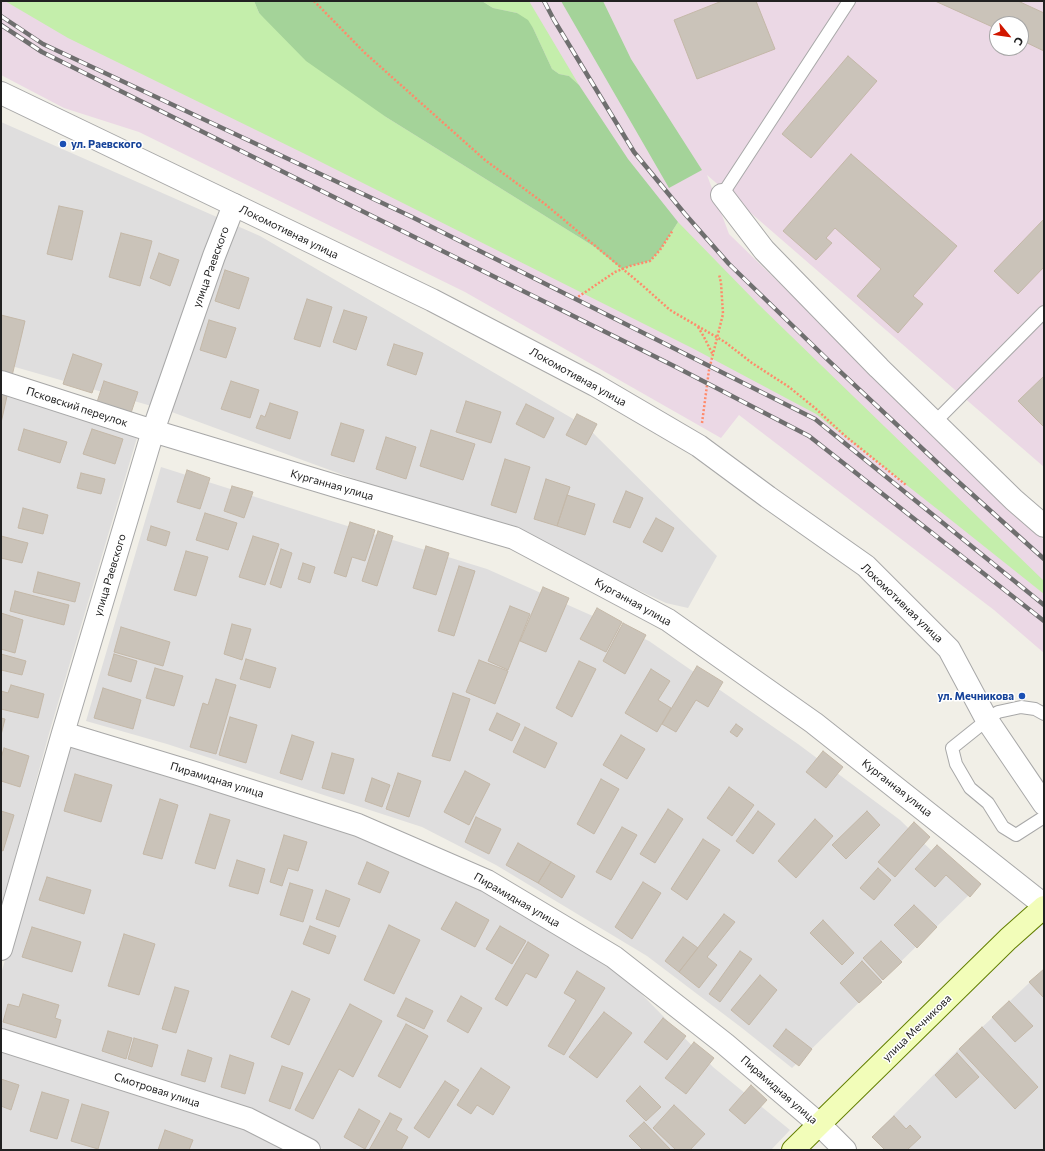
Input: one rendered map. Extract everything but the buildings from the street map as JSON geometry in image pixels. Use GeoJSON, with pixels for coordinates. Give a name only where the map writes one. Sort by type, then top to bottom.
{"type":"FeatureCollection","features":[{"type":"Feature","properties":{"kind":"main road","name":"улица Мечникова"},"geometry":{"type":"LineString","coordinates":[[793,1150],[1008,939],[1044,906]]}},
{"type":"Feature","properties":{"kind":"street","name":"Локомотивная улица"},"geometry":{"type":"LineString","coordinates":[[1,93],[439,304],[595,385],[699,446],[866,566],[949,649],[987,720],[1044,804]]}},
{"type":"Feature","properties":{"kind":"street"},"geometry":{"type":"LineString","coordinates":[[722,195],[764,250],[878,368],[1014,500],[1044,526]]}},
{"type":"Feature","properties":{"kind":"street","name":"улица Раевского"},"geometry":{"type":"LineString","coordinates":[[1,949],[63,733],[153,431],[214,256],[234,206]]}},
{"type":"Feature","properties":{"kind":"street","name":"Псковский переулок"},"geometry":{"type":"LineString","coordinates":[[1,382],[153,431]]}},
{"type":"Feature","properties":{"kind":"street","name":"Курганная улица"},"geometry":{"type":"LineString","coordinates":[[153,431],[514,538],[661,616],[814,723],[1044,906]]}},
{"type":"Feature","properties":{"kind":"street","name":"Пирамидная улица"},"geometry":{"type":"LineString","coordinates":[[63,733],[358,825],[487,881],[614,957],[725,1044],[819,1124],[845,1150]]}},
{"type":"Feature","properties":{"kind":"street","name":"Смотровая улица"},"geometry":{"type":"LineString","coordinates":[[1,1040],[248,1119],[309,1150]]}},
{"type":"Feature","properties":{"kind":"lane"},"geometry":{"type":"LineString","coordinates":[[722,195],[849,1]]}},
{"type":"Feature","properties":{"kind":"lane"},"geometry":{"type":"LineString","coordinates":[[934,423],[1044,312]]}},
{"type":"Feature","properties":{"kind":"lane"},"geometry":{"type":"LineString","coordinates":[[1044,714],[1036,708],[1021,707],[998,712],[952,748],[956,764],[970,788],[988,803],[1003,827],[1016,835],[1044,817]]}},
{"type":"Feature","properties":{"kind":"path"},"geometry":{"type":"LineString","coordinates":[[314,1],[365,53],[485,160],[545,204],[618,264],[670,310],[717,337],[752,363],[789,387],[815,408],[844,435],[906,485]]}},
{"type":"Feature","properties":{"kind":"path"},"geometry":{"type":"LineString","coordinates":[[575,299],[614,272],[622,268],[650,261],[660,250],[673,230]]}},
{"type":"Feature","properties":{"kind":"path"},"geometry":{"type":"LineString","coordinates":[[699,446],[706,382],[723,314],[719,274]]}},
{"type":"Feature","properties":{"kind":"path"},"geometry":{"type":"LineString","coordinates":[[696,324],[713,355]]}},
{"type":"Feature","properties":{"kind":"shaded area"},"geometry":{"type":"Polygon","coordinates":[[[1,1],[131,1],[319,88],[504,1],[1044,1],[1044,467],[707,175],[729,234],[1044,540],[1044,653],[994,610],[739,415],[721,438],[465,292],[139,132],[64,108],[1,75],[1,1]]]}},
{"type":"Feature","properties":{"kind":"shaded area"},"geometry":{"type":"Polygon","coordinates":[[[1,122],[260,236],[587,427],[717,556],[688,608],[666,603],[517,534],[346,476],[169,411],[1,363],[1,122]]]}},
{"type":"Feature","properties":{"kind":"shaded area"},"geometry":{"type":"Polygon","coordinates":[[[1,391],[139,431],[50,730],[1,909],[1,391]]]}},
{"type":"Feature","properties":{"kind":"shaded area"},"geometry":{"type":"Polygon","coordinates":[[[161,467],[487,569],[649,641],[798,744],[900,820],[973,891],[792,1068],[647,956],[496,865],[422,827],[167,744],[86,721],[161,467]]]}},
{"type":"Feature","properties":{"kind":"shaded area"},"geometry":{"type":"Polygon","coordinates":[[[68,742],[356,831],[484,887],[610,962],[713,1067],[790,1130],[771,1150],[325,1150],[250,1113],[1,1032],[1,974],[68,742]]]}},
{"type":"Feature","properties":{"kind":"shaded area"},"geometry":{"type":"Polygon","coordinates":[[[1044,969],[1044,1150],[885,1150],[872,1137],[959,1049],[1044,969]]]}},
{"type":"Feature","properties":{"kind":"shaded area"},"geometry":{"type":"Polygon","coordinates":[[[1,1048],[245,1127],[292,1150],[1,1150],[1,1048]]]}},
{"type":"Feature","properties":{"kind":"green space"},"geometry":{"type":"Polygon","coordinates":[[[5,1],[254,1],[259,13],[386,117],[595,247],[622,268],[650,261],[660,250],[678,222],[758,304],[1044,581],[1044,594],[816,414],[694,349],[305,154],[68,38],[5,1]]]}},
{"type":"Feature","properties":{"kind":"green space"},"geometry":{"type":"Polygon","coordinates":[[[254,1],[482,1],[493,8],[517,13],[528,20],[533,28],[552,69],[559,74],[569,76],[579,85],[628,159],[678,222],[660,250],[650,261],[622,269],[595,247],[386,117],[306,61],[259,13],[254,1]]]}},
{"type":"Feature","properties":{"kind":"green space"},"geometry":{"type":"Polygon","coordinates":[[[482,1],[529,1],[579,85],[569,76],[559,74],[552,69],[533,28],[517,13],[493,8],[482,1]]]}},
{"type":"Feature","properties":{"kind":"green space"},"geometry":{"type":"Polygon","coordinates":[[[561,1],[603,1],[631,59],[702,170],[669,188],[561,1]]]}},
{"type":"Feature","properties":{"kind":"railway"},"geometry":{"type":"LineString","coordinates":[[544,1],[634,152],[685,214],[729,264],[829,361],[943,468],[1044,559]]}},
{"type":"Feature","properties":{"kind":"railway"},"geometry":{"type":"LineString","coordinates":[[1,16],[43,44],[410,216],[815,419],[1044,605]]}},
{"type":"Feature","properties":{"kind":"railway"},"geometry":{"type":"LineString","coordinates":[[1,25],[42,52],[674,366],[809,436],[1044,621]]}},
{"type":"Feature","properties":{"kind":"place","name":"ул. Раевского"},"geometry":{"type":"Point","coordinates":[63,144]}},
{"type":"Feature","properties":{"kind":"place","name":"ул. Мечникова"},"geometry":{"type":"Point","coordinates":[1022,696]}}]}
